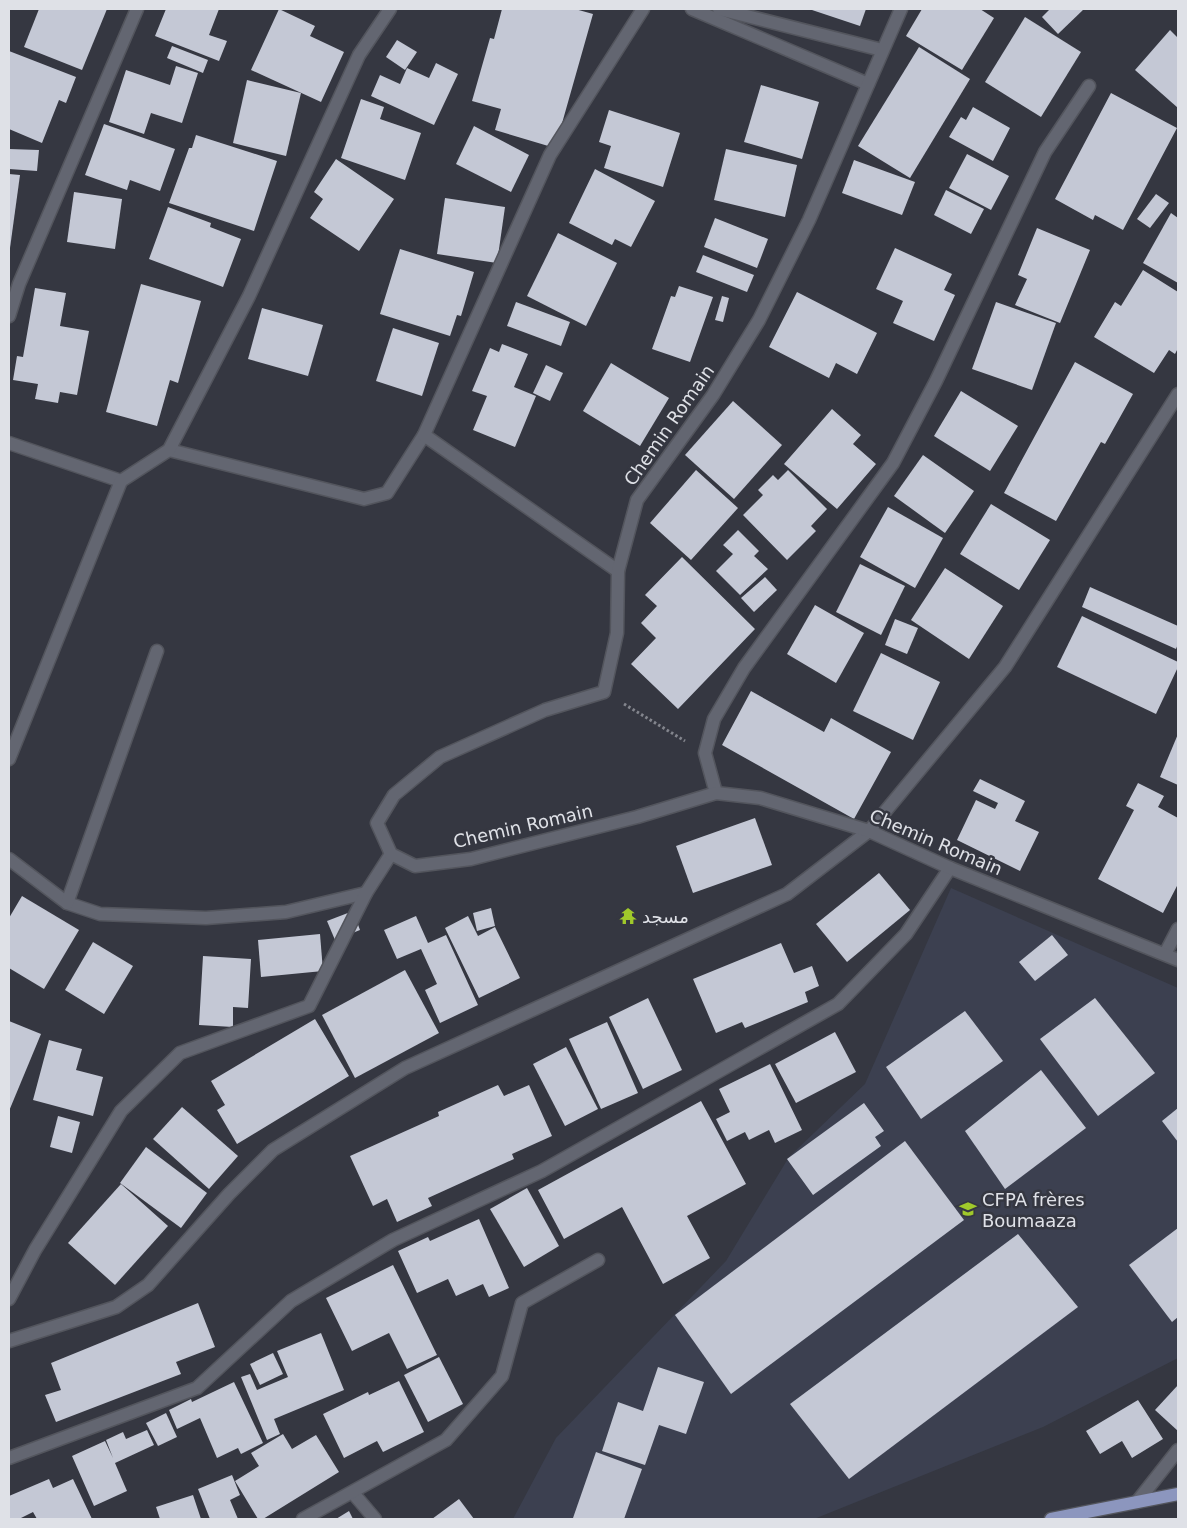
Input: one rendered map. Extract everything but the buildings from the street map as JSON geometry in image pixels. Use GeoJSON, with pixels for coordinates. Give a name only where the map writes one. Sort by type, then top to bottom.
{"type":"FeatureCollection","features":[{"type":"Feature","properties":{"kind":"main road"},"geometry":{"type":"LineString","coordinates":[[1051,1519],[1178,1494]]}},
{"type":"Feature","properties":{"kind":"street"},"geometry":{"type":"LineString","coordinates":[[9,316],[19,284],[137,9]]}},
{"type":"Feature","properties":{"kind":"street"},"geometry":{"type":"LineString","coordinates":[[9,759],[121,481],[169,450],[249,296],[359,55],[390,9]]}},
{"type":"Feature","properties":{"kind":"street"},"geometry":{"type":"LineString","coordinates":[[169,450],[364,500],[387,493],[424,435],[550,155],[643,9]]}},
{"type":"Feature","properties":{"kind":"street"},"geometry":{"type":"LineString","coordinates":[[692,9],[868,84]]}},
{"type":"Feature","properties":{"kind":"street"},"geometry":{"type":"LineString","coordinates":[[719,9],[882,50]]}},
{"type":"Feature","properties":{"kind":"street","name":"Chemin Romain"},"geometry":{"type":"LineString","coordinates":[[604,692],[617,633],[618,572],[637,500],[713,395],[759,320],[809,220],[901,9]]}},
{"type":"Feature","properties":{"kind":"street"},"geometry":{"type":"LineString","coordinates":[[716,793],[705,753],[714,719],[744,668],[893,463],[936,381],[1046,152],[1090,86]]}},
{"type":"Feature","properties":{"kind":"street"},"geometry":{"type":"LineString","coordinates":[[9,1341],[116,1307],[148,1285],[229,1194],[273,1150],[405,1068],[786,894],[869,831],[1005,667],[1178,394]]}},
{"type":"Feature","properties":{"kind":"street"},"geometry":{"type":"LineString","coordinates":[[424,435],[618,572]]}},
{"type":"Feature","properties":{"kind":"street"},"geometry":{"type":"LineString","coordinates":[[9,443],[121,481]]}},
{"type":"Feature","properties":{"kind":"street"},"geometry":{"type":"LineString","coordinates":[[67,903],[157,652]]}},
{"type":"Feature","properties":{"kind":"street"},"geometry":{"type":"LineString","coordinates":[[9,1299],[35,1250],[121,1111],[180,1053],[309,1006],[366,893],[391,854],[377,823],[394,795],[440,757],[545,710],[604,692]]}},
{"type":"Feature","properties":{"kind":"street","name":"Chemin Romain"},"geometry":{"type":"LineString","coordinates":[[391,854],[415,866],[471,860],[637,817],[716,793],[760,798],[869,831],[950,868],[1178,960]]}},
{"type":"Feature","properties":{"kind":"street"},"geometry":{"type":"LineString","coordinates":[[9,859],[67,903],[100,914],[206,918],[286,912],[366,893]]}},
{"type":"Feature","properties":{"kind":"street"},"geometry":{"type":"LineString","coordinates":[[9,1458],[197,1388],[291,1301],[393,1240],[542,1171],[838,1004],[906,934],[950,868]]}},
{"type":"Feature","properties":{"kind":"street"},"geometry":{"type":"LineString","coordinates":[[1165,954],[1178,929]]}},
{"type":"Feature","properties":{"kind":"street"},"geometry":{"type":"LineString","coordinates":[[303,1519],[446,1440],[502,1376],[522,1303],[598,1260]]}},
{"type":"Feature","properties":{"kind":"street"},"geometry":{"type":"LineString","coordinates":[[1137,1502],[1178,1450]]}},
{"type":"Feature","properties":{"kind":"street"},"geometry":{"type":"LineString","coordinates":[[353,1493],[375,1519]]}},
{"type":"Feature","properties":{"kind":"path"},"geometry":{"type":"LineString","coordinates":[[604,692],[705,753]]}},
{"type":"Feature","properties":{"kind":"shaded area","name":"CFPA frères Boumaaza"},"geometry":{"type":"Polygon","coordinates":[[[951,888],[1178,988],[1178,1358],[1043,1427],[814,1519],[513,1519],[556,1438],[726,1261],[789,1157],[865,1084],[951,888]]]}},
{"type":"Feature","properties":{"kind":"place","name":"مسجد"},"geometry":{"type":"Point","coordinates":[628,916]}},
{"type":"Feature","properties":{"kind":"place","name":"CFPA frères Boumaaza"},"geometry":{"type":"Point","coordinates":[968,1209]}}]}
